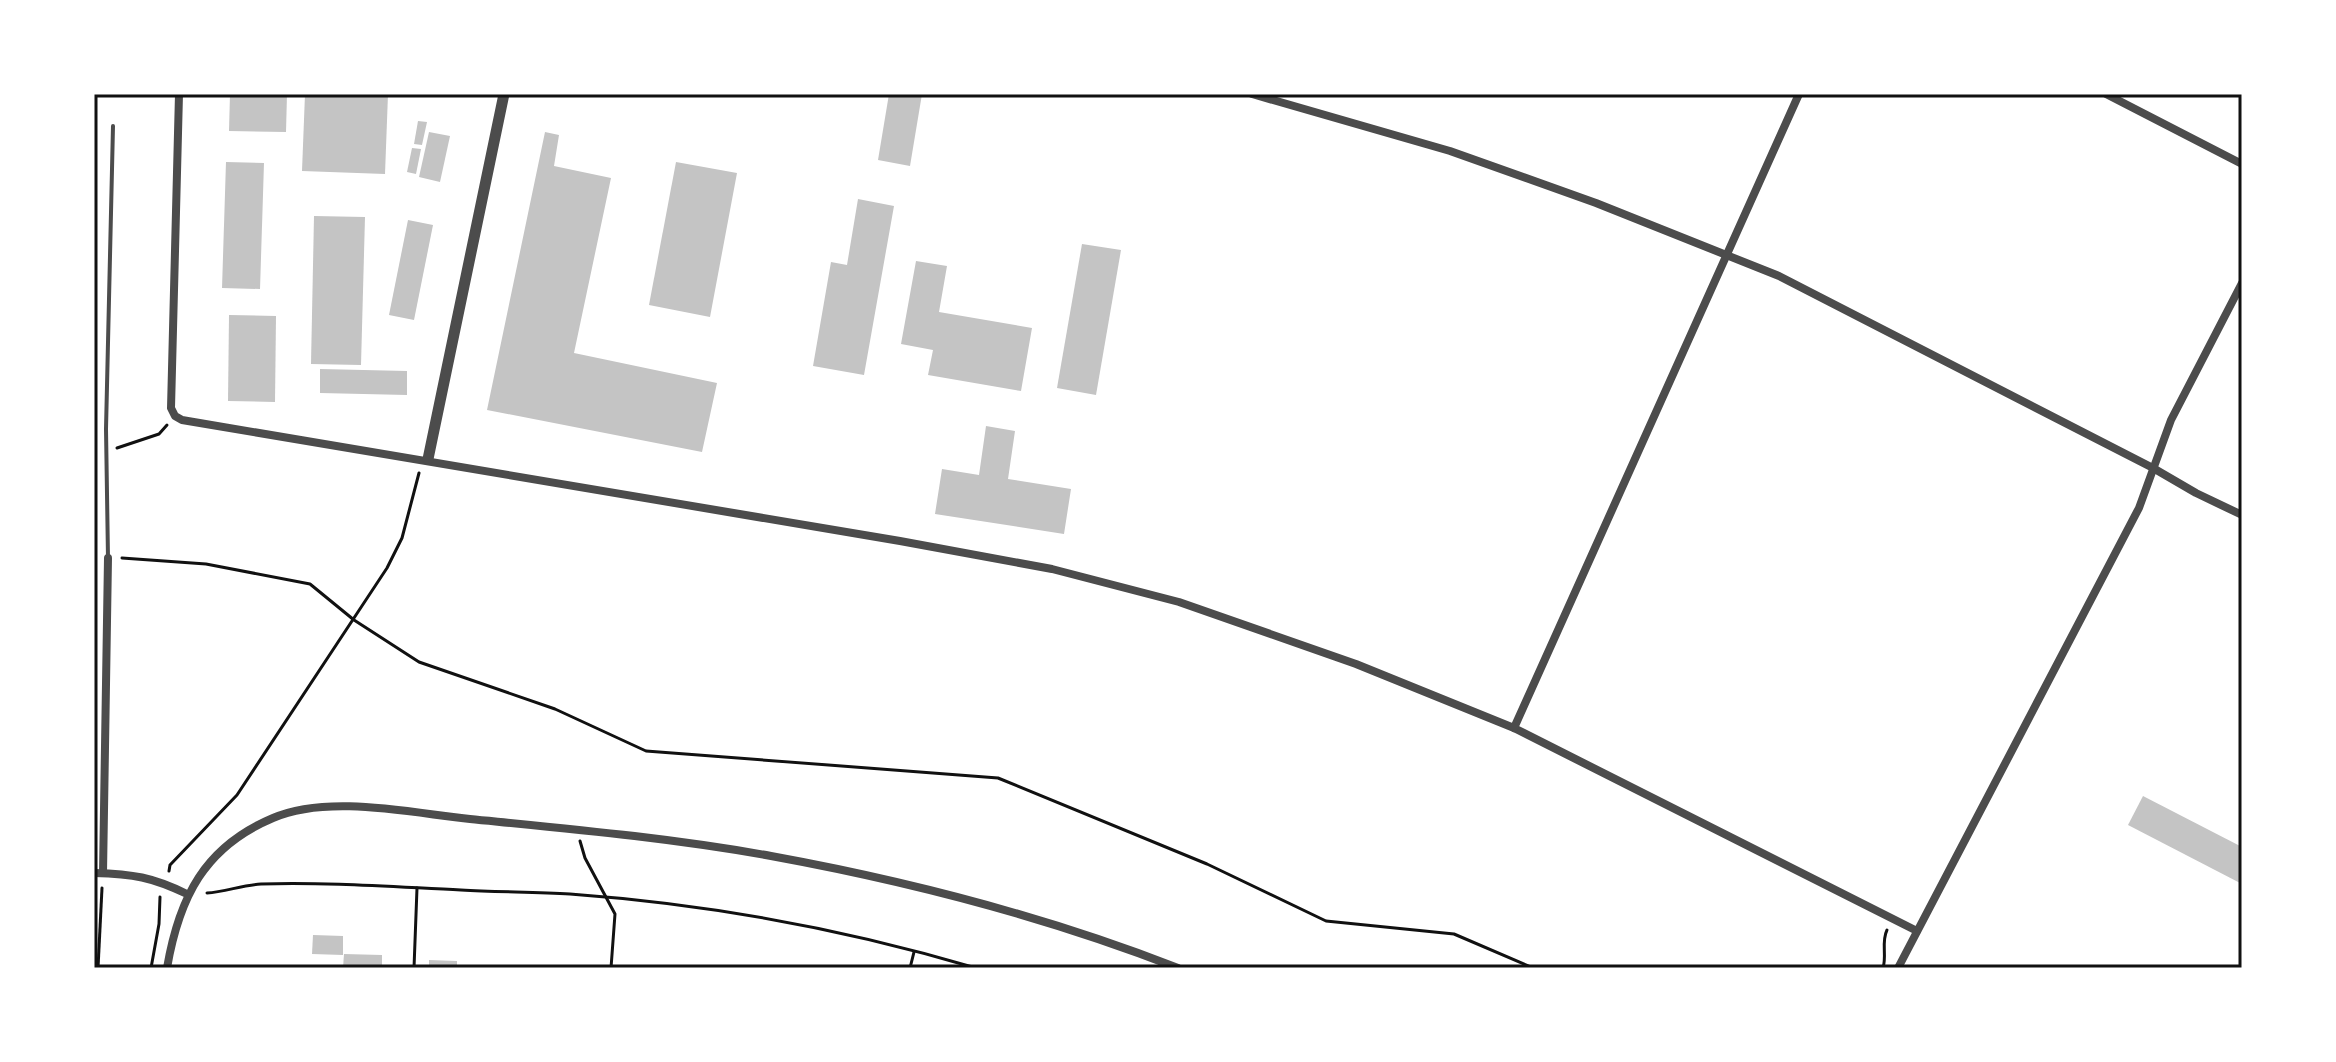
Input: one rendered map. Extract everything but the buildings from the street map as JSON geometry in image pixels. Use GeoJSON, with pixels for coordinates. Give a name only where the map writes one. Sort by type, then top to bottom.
{"type":"FeatureCollection","features":[{"type":"Feature","properties":{"kind":"street"},"geometry":{"type":"LineString","coordinates":[[179,94],[171,408],[175,416],[182,420],[428,459],[1052,569],[1194,607],[1356,664],[1514,728],[1917,931]]}},
{"type":"Feature","properties":{"kind":"street"},"geometry":{"type":"LineString","coordinates":[[428,459],[504,94]]}},
{"type":"Feature","properties":{"kind":"street"},"geometry":{"type":"LineString","coordinates":[[1252,94],[1450,151],[1596,203],[1779,276],[2242,515]]}},
{"type":"Feature","properties":{"kind":"street"},"geometry":{"type":"LineString","coordinates":[[1514,728],[1799,94]]}},
{"type":"Feature","properties":{"kind":"street"},"geometry":{"type":"LineString","coordinates":[[2106,94],[2242,164]]}},
{"type":"Feature","properties":{"kind":"street"},"geometry":{"type":"LineString","coordinates":[[1898,968],[2139,508],[2171,420],[2242,283]]}},
{"type":"Feature","properties":{"kind":"street"},"geometry":{"type":"LineString","coordinates":[[108,558],[99,873],[144,876],[187,894]]}},
{"type":"Feature","properties":{"kind":"street"},"geometry":{"type":"LineString","coordinates":[[167,968],[187,894],[207,866],[231,843],[255,827],[290,812],[341,807],[577,830],[770,856],[862,875],[1048,923],[1178,968]]}},
{"type":"Feature","properties":{"kind":"lane"},"geometry":{"type":"LineString","coordinates":[[108,558],[106,452],[113,126]]}},
{"type":"Feature","properties":{"kind":"path"},"geometry":{"type":"LineString","coordinates":[[106,452],[159,434],[175,416]]}},
{"type":"Feature","properties":{"kind":"path"},"geometry":{"type":"LineString","coordinates":[[151,968],[159,924],[158,901],[170,865],[237,795],[354,620],[402,538],[418,475],[428,459]]}},
{"type":"Feature","properties":{"kind":"path"},"geometry":{"type":"LineString","coordinates":[[108,558],[206,564],[310,584],[354,620],[419,662],[555,709],[646,751],[998,778],[1207,864],[1326,921],[1454,934],[1533,968]]}},
{"type":"Feature","properties":{"kind":"path"},"geometry":{"type":"LineString","coordinates":[[577,830],[585,858],[599,886],[609,898],[616,918],[611,968]]}},
{"type":"Feature","properties":{"kind":"path"},"geometry":{"type":"LineString","coordinates":[[98,968],[99,873]]}},
{"type":"Feature","properties":{"kind":"path"},"geometry":{"type":"LineString","coordinates":[[187,894],[216,893],[258,884],[609,898],[768,920],[914,951],[976,968]]}},
{"type":"Feature","properties":{"kind":"path"},"geometry":{"type":"LineString","coordinates":[[414,968],[417,888]]}},
{"type":"Feature","properties":{"kind":"path"},"geometry":{"type":"LineString","coordinates":[[1883,968],[1886,957],[1884,937],[1893,920]]}},
{"type":"Feature","properties":{"kind":"path"},"geometry":{"type":"LineString","coordinates":[[910,968],[914,951]]}}]}
